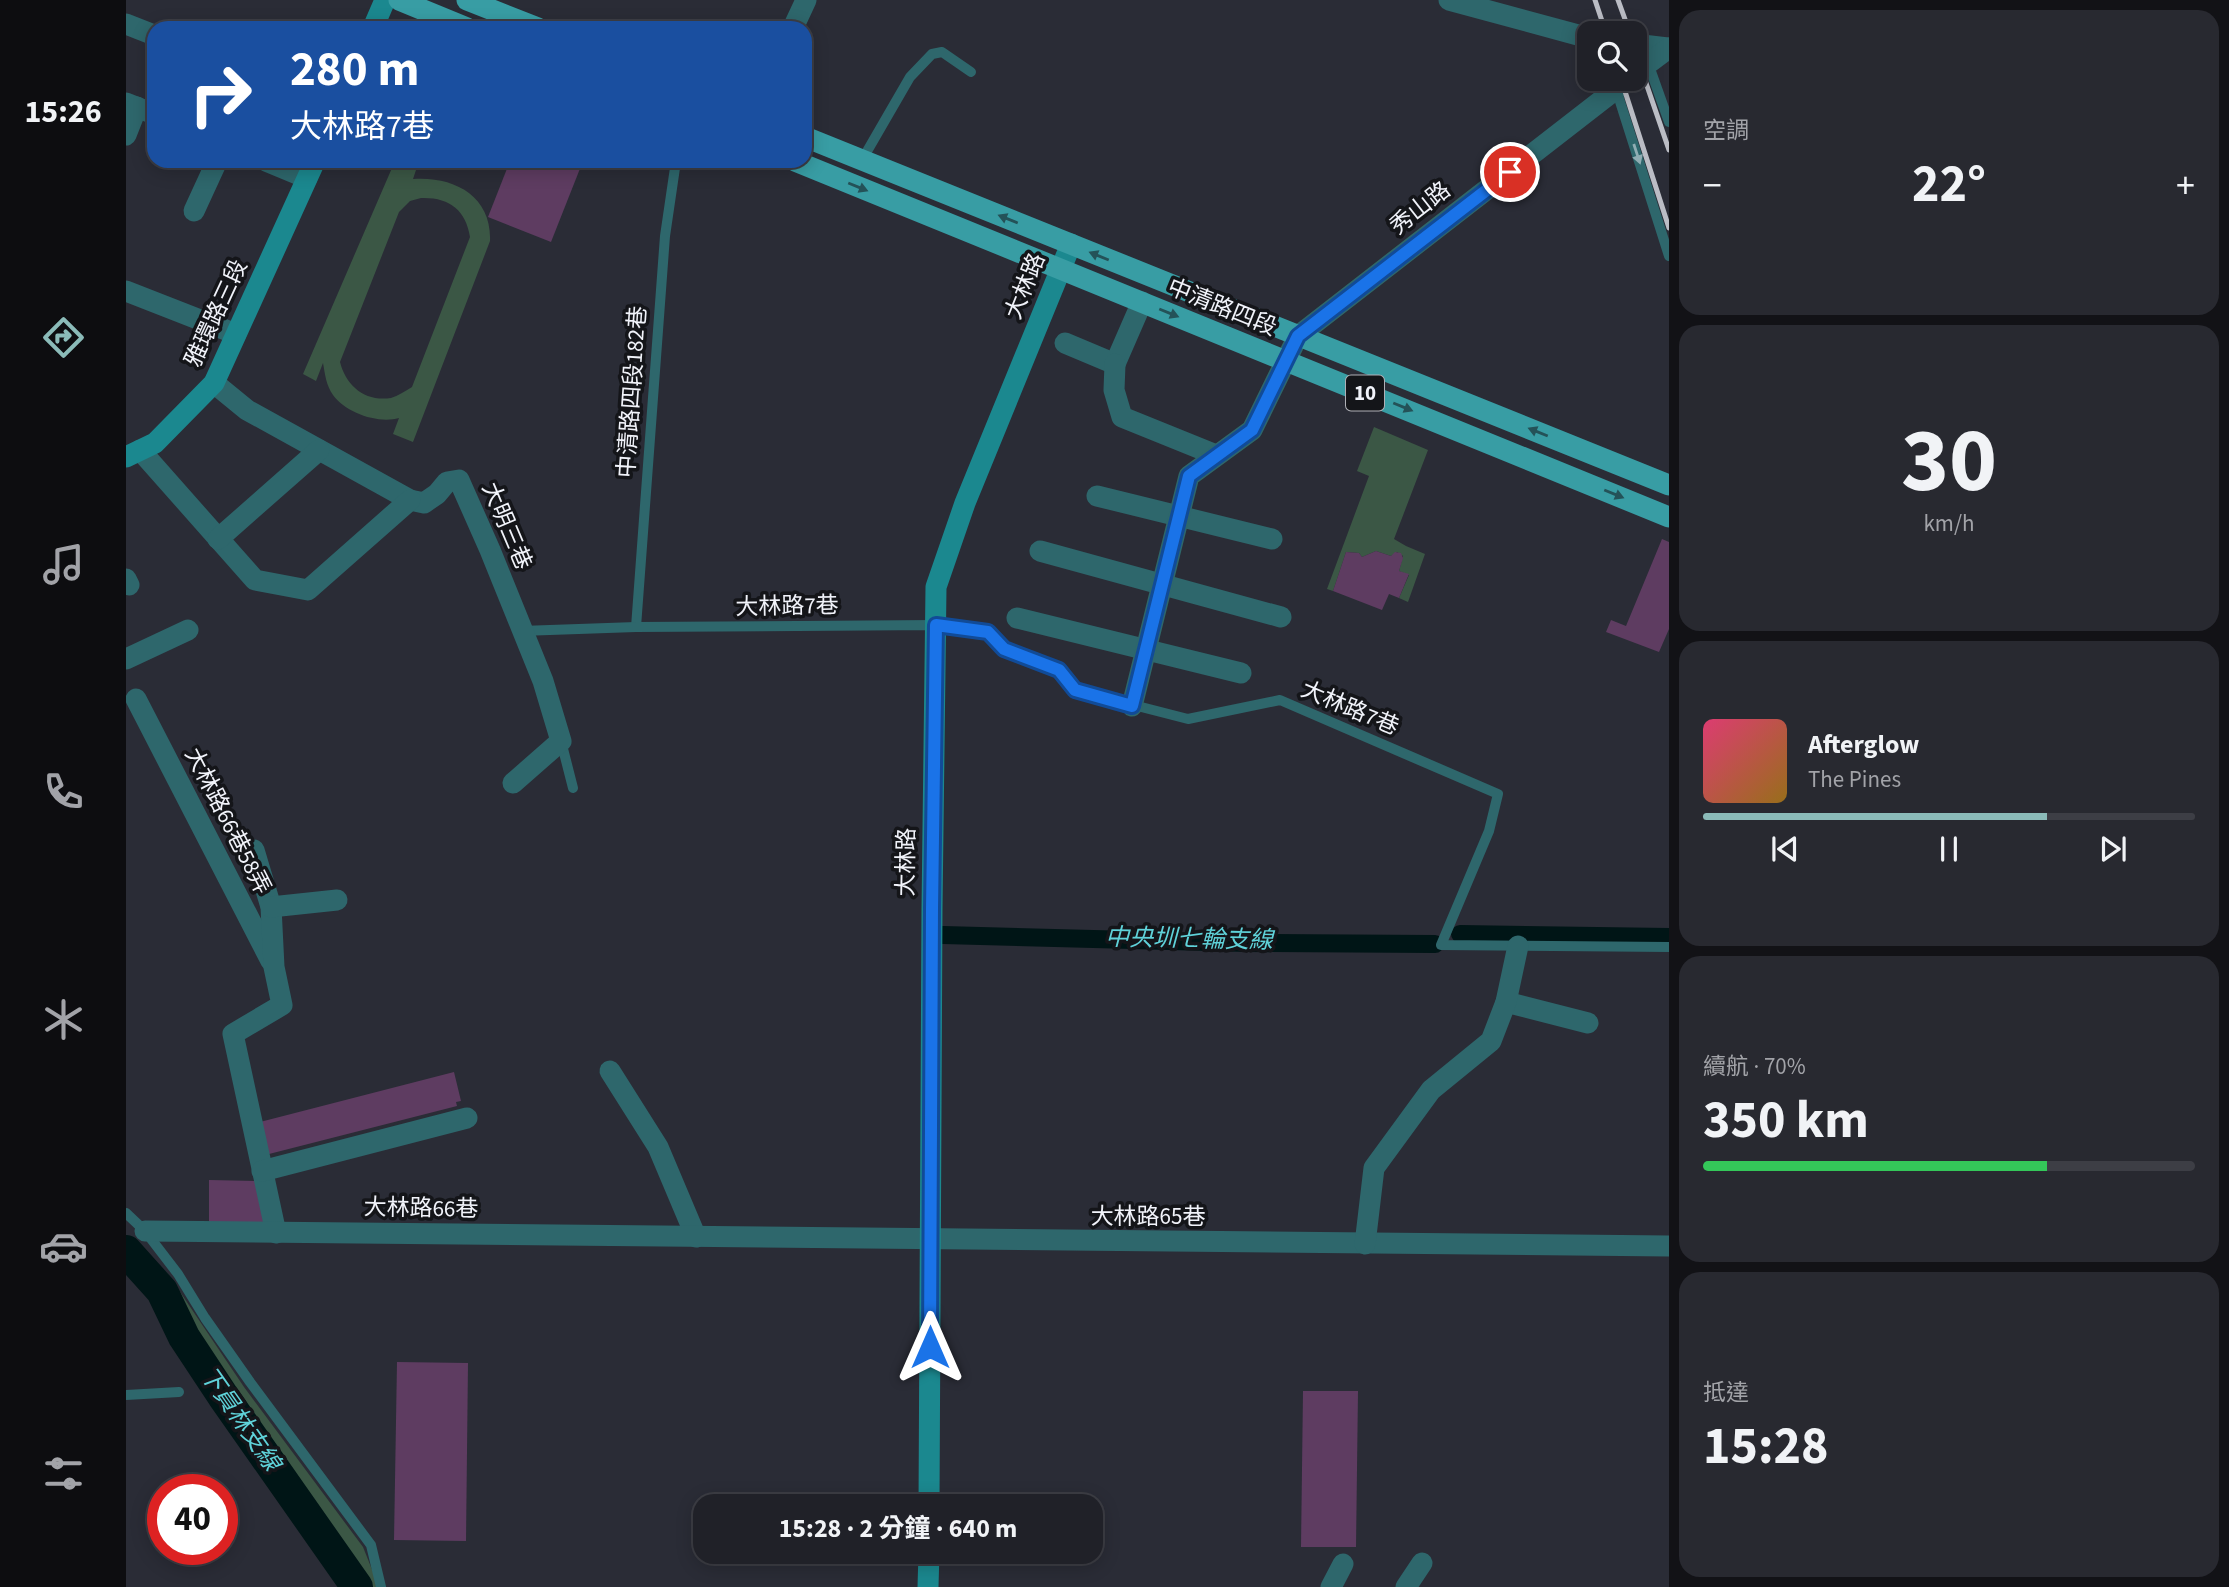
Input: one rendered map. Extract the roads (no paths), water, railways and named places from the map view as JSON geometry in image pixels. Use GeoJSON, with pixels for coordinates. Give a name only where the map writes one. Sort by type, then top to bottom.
{"type":"FeatureCollection","features":[{"type":"Feature","properties":{"kind":"main road"},"geometry":{"type":"LineString","coordinates":[[399,0],[450,21]]}},
{"type":"Feature","properties":{"kind":"main road"},"geometry":{"type":"LineString","coordinates":[[467,0],[520,21]]}},
{"type":"Feature","properties":{"kind":"main road","name":"中清路四段"},"geometry":{"type":"LineString","coordinates":[[812,140],[1669,485]]}},
{"type":"Feature","properties":{"kind":"main road","name":"中清路四段"},"geometry":{"type":"LineString","coordinates":[[812,168],[1669,517]]}},
{"type":"Feature","properties":{"kind":"street"},"geometry":{"type":"LineString","coordinates":[[376,21],[385,0]]}},
{"type":"Feature","properties":{"kind":"street"},"geometry":{"type":"LineString","coordinates":[[796,21],[806,0]]}},
{"type":"Feature","properties":{"kind":"street"},"geometry":{"type":"LineString","coordinates":[[1449,0],[1577,35]]}},
{"type":"Feature","properties":{"kind":"street"},"geometry":{"type":"LineString","coordinates":[[126,24],[147,32]]}},
{"type":"Feature","properties":{"kind":"street"},"geometry":{"type":"LineString","coordinates":[[1647,45],[1669,48]]}},
{"type":"Feature","properties":{"kind":"street"},"geometry":{"type":"LineString","coordinates":[[1647,64],[1669,48]]}},
{"type":"Feature","properties":{"kind":"street","name":"秀山路"},"geometry":{"type":"LineString","coordinates":[[1132,706],[1189,476],[1252,430],[1298,336],[1614,91]]}},
{"type":"Feature","properties":{"kind":"street"},"geometry":{"type":"LineString","coordinates":[[126,135],[139,108]]}},
{"type":"Feature","properties":{"kind":"street"},"geometry":{"type":"LineString","coordinates":[[194,211],[214,168]]}},
{"type":"Feature","properties":{"kind":"street","name":"雅環路三段"},"geometry":{"type":"LineString","coordinates":[[133,454],[155,443],[214,383],[311,169]]}},
{"type":"Feature","properties":{"kind":"street","name":"大林路"},"geometry":{"type":"LineString","coordinates":[[929,1494],[936,587],[965,503],[1071,244]]}},
{"type":"Feature","properties":{"kind":"street"},"geometry":{"type":"LineString","coordinates":[[126,291],[236,334]]}},
{"type":"Feature","properties":{"kind":"street"},"geometry":{"type":"LineString","coordinates":[[1142,302],[1115,364],[1114,390],[1122,417],[1216,455]]}},
{"type":"Feature","properties":{"kind":"street"},"geometry":{"type":"LineString","coordinates":[[1065,343],[1115,364]]}},
{"type":"Feature","properties":{"kind":"street"},"geometry":{"type":"LineString","coordinates":[[133,454],[255,580],[308,590],[410,500],[247,410],[214,383]]}},
{"type":"Feature","properties":{"kind":"street"},"geometry":{"type":"LineString","coordinates":[[218,539],[319,450]]}},
{"type":"Feature","properties":{"kind":"street","name":"大明三巷"},"geometry":{"type":"LineString","coordinates":[[410,500],[424,503],[437,494],[447,482],[459,480],[543,681],[561,741]]}},
{"type":"Feature","properties":{"kind":"street"},"geometry":{"type":"LineString","coordinates":[[1097,496],[1272,539]]}},
{"type":"Feature","properties":{"kind":"street"},"geometry":{"type":"LineString","coordinates":[[1040,551],[1281,617]]}},
{"type":"Feature","properties":{"kind":"street"},"geometry":{"type":"LineString","coordinates":[[1017,618],[1241,673]]}},
{"type":"Feature","properties":{"kind":"street"},"geometry":{"type":"LineString","coordinates":[[126,659],[188,630]]}},
{"type":"Feature","properties":{"kind":"street","name":"大林路66巷58弄"},"geometry":{"type":"LineString","coordinates":[[135,699],[274,967]]}},
{"type":"Feature","properties":{"kind":"street"},"geometry":{"type":"LineString","coordinates":[[513,783],[561,741]]}},
{"type":"Feature","properties":{"kind":"street","name":"大林路66巷58弄"},"geometry":{"type":"LineString","coordinates":[[254,850],[271,907],[274,967],[282,1005],[233,1034],[276,1233]]}},
{"type":"Feature","properties":{"kind":"street","name":"大林路66巷58弄"},"geometry":{"type":"LineString","coordinates":[[271,907],[337,900]]}},
{"type":"Feature","properties":{"kind":"street"},"geometry":{"type":"LineString","coordinates":[[1365,1244],[1374,1168],[1431,1090],[1491,1041],[1506,1002],[1518,946]]}},
{"type":"Feature","properties":{"kind":"street"},"geometry":{"type":"LineString","coordinates":[[1506,1002],[1588,1023]]}},
{"type":"Feature","properties":{"kind":"street"},"geometry":{"type":"LineString","coordinates":[[610,1071],[658,1147],[696,1237]]}},
{"type":"Feature","properties":{"kind":"street"},"geometry":{"type":"LineString","coordinates":[[262,1171],[467,1118]]}},
{"type":"Feature","properties":{"kind":"street","name":"大林路66巷"},"geometry":{"type":"LineString","coordinates":[[145,1231],[931,1240]]}},
{"type":"Feature","properties":{"kind":"street","name":"大林路65巷"},"geometry":{"type":"LineString","coordinates":[[931,1240],[1669,1246]]}},
{"type":"Feature","properties":{"kind":"street"},"geometry":{"type":"LineString","coordinates":[[1406,1587],[1422,1563]]}},
{"type":"Feature","properties":{"kind":"street"},"geometry":{"type":"LineString","coordinates":[[928,1587],[929,1564]]}},
{"type":"Feature","properties":{"kind":"street"},"geometry":{"type":"LineString","coordinates":[[1331,1587],[1343,1564]]}},
{"type":"Feature","properties":{"kind":"lane"},"geometry":{"type":"LineString","coordinates":[[862,160],[910,77],[932,54],[942,52],[971,72]]}},
{"type":"Feature","properties":{"kind":"lane"},"geometry":{"type":"LineString","coordinates":[[1647,80],[1669,122]]}},
{"type":"Feature","properties":{"kind":"lane"},"geometry":{"type":"LineString","coordinates":[[1625,91],[1669,256]]}},
{"type":"Feature","properties":{"kind":"lane","name":"中清路四段182巷"},"geometry":{"type":"LineString","coordinates":[[636,627],[665,236],[675,168]]}},
{"type":"Feature","properties":{"kind":"lane","name":"大林路7巷"},"geometry":{"type":"LineString","coordinates":[[521,631],[636,627],[936,625],[988,632],[1004,649],[1059,670],[1075,690],[1188,719],[1280,700],[1498,794],[1489,831],[1441,945],[1669,947]]}},
{"type":"Feature","properties":{"kind":"lane","name":"大明三巷"},"geometry":{"type":"LineString","coordinates":[[561,741],[573,788]]}},
{"type":"Feature","properties":{"kind":"lane"},"geometry":{"type":"LineString","coordinates":[[126,1213],[145,1231],[178,1274],[250,1382],[371,1545],[382,1587]]}},
{"type":"Feature","properties":{"kind":"lane"},"geometry":{"type":"LineString","coordinates":[[126,1395],[179,1392]]}},
{"type":"Feature","properties":{"kind":"waterway"},"geometry":{"type":"LineString","coordinates":[[1460,934],[1669,937]]}},
{"type":"Feature","properties":{"kind":"waterway","name":"中央圳七輪支線"},"geometry":{"type":"LineString","coordinates":[[943,935],[1248,943],[1435,944]]}},
{"type":"Feature","properties":{"kind":"waterway","name":"下員林支線"},"geometry":{"type":"LineString","coordinates":[[126,1251],[162,1291],[184,1337],[357,1587]]}},
{"type":"Feature","properties":{"kind":"railway"},"geometry":{"type":"LineString","coordinates":[[1595,0],[1602,21]]}},
{"type":"Feature","properties":{"kind":"railway"},"geometry":{"type":"LineString","coordinates":[[1618,0],[1626,21]]}},
{"type":"Feature","properties":{"kind":"railway"},"geometry":{"type":"LineString","coordinates":[[1647,86],[1669,150]]}},
{"type":"Feature","properties":{"kind":"railway"},"geometry":{"type":"LineString","coordinates":[[1625,91],[1669,228]]}}]}
